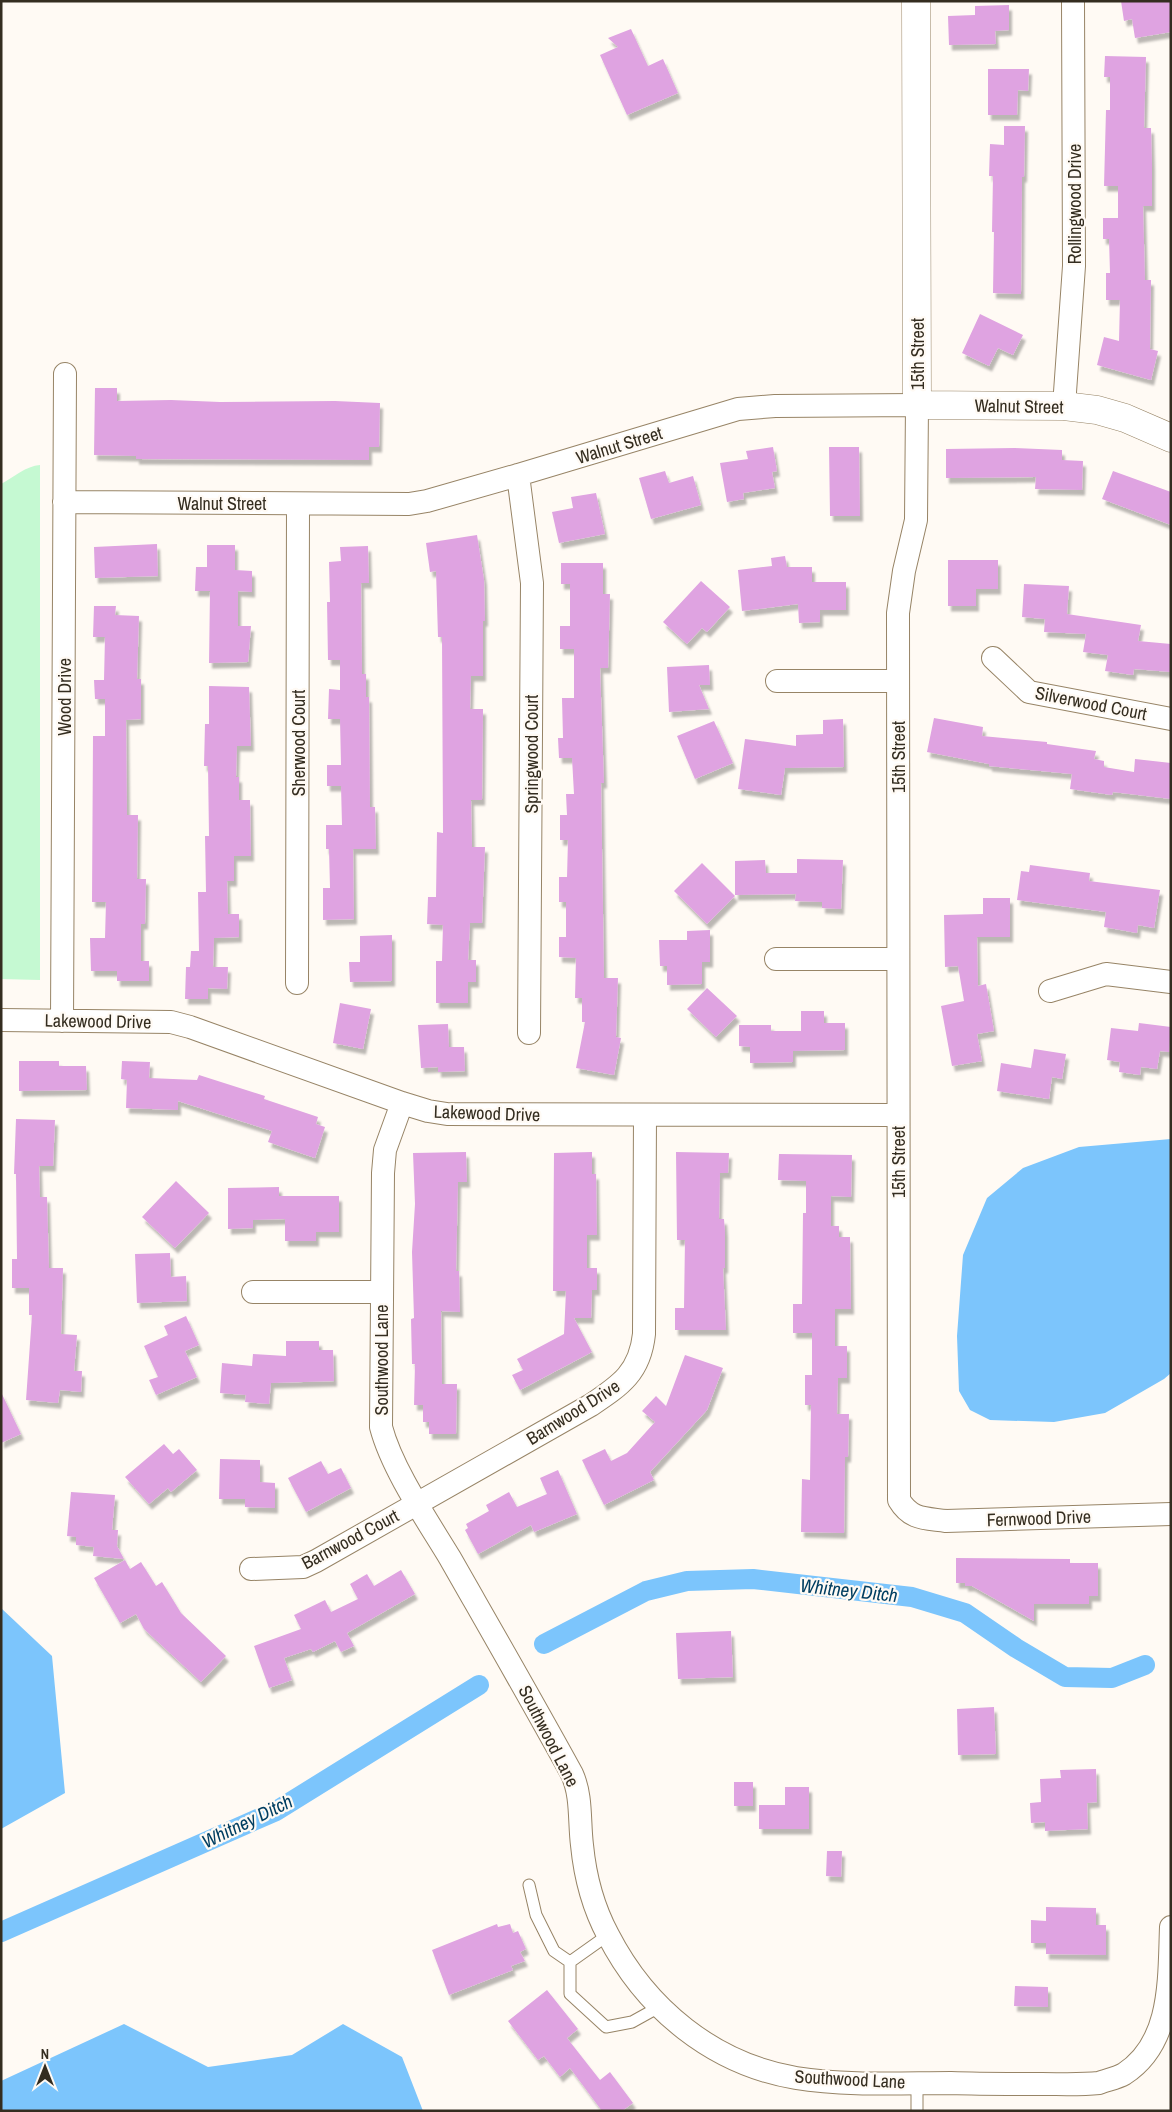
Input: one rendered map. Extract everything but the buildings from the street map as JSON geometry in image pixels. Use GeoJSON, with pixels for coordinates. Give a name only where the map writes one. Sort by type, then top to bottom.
{"type":"FeatureCollection","features":[{"type":"Feature","properties":{"kind":"street","name":"15th Street"},"geometry":{"type":"LineString","coordinates":[[908,1512],[899,1500],[897,1492],[898,681],[900,592],[916,520],[916,1]]}},
{"type":"Feature","properties":{"kind":"street","name":"Rollingwood Drive"},"geometry":{"type":"LineString","coordinates":[[1064,406],[1074,266],[1073,1]]}},
{"type":"Feature","properties":{"kind":"street","name":"Wood Drive"},"geometry":{"type":"LineString","coordinates":[[62,1020],[66,374]]}},
{"type":"Feature","properties":{"kind":"street","name":"Walnut Street"},"geometry":{"type":"LineString","coordinates":[[64,502],[409,504],[427,501],[518,475],[738,409],[775,406],[1064,406],[1097,410],[1125,418],[1171,438]]}},
{"type":"Feature","properties":{"kind":"street","name":"Springwood Court"},"geometry":{"type":"LineString","coordinates":[[518,475],[532,583],[529,1033]]}},
{"type":"Feature","properties":{"kind":"street","name":"Sherwood Court"},"geometry":{"type":"LineString","coordinates":[[297,983],[298,504]]}},
{"type":"Feature","properties":{"kind":"street","name":"Silverwood Court"},"geometry":{"type":"LineString","coordinates":[[993,658],[1029,692],[1171,718]]}},
{"type":"Feature","properties":{"kind":"street"},"geometry":{"type":"LineString","coordinates":[[777,681],[898,681]]}},
{"type":"Feature","properties":{"kind":"street"},"geometry":{"type":"LineString","coordinates":[[776,959],[898,959]]}},
{"type":"Feature","properties":{"kind":"street"},"geometry":{"type":"LineString","coordinates":[[1050,991],[1106,974],[1171,982]]}},
{"type":"Feature","properties":{"kind":"street","name":"Lakewood Drive"},"geometry":{"type":"LineString","coordinates":[[1,1020],[171,1022],[402,1103],[428,1111],[447,1114],[898,1115]]}},
{"type":"Feature","properties":{"kind":"street","name":"Southwood Lane"},"geometry":{"type":"LineString","coordinates":[[402,1103],[385,1150],[383,1174],[381,1427],[391,1455],[572,1774],[579,1793],[584,1864],[592,1894],[608,1935],[630,1973],[659,2007],[685,2029],[717,2050],[745,2063],[779,2074],[819,2081],[1098,2083],[1123,2075],[1143,2060],[1162,2031],[1169,2011],[1171,1927]]}},
{"type":"Feature","properties":{"kind":"street","name":"Barnwood Drive"},"geometry":{"type":"LineString","coordinates":[[418,1503],[591,1405],[620,1386],[633,1370],[643,1343],[644,1334],[645,1115]]}},
{"type":"Feature","properties":{"kind":"street"},"geometry":{"type":"LineString","coordinates":[[253,1292],[381,1292]]}},
{"type":"Feature","properties":{"kind":"street","name":"Barnwood Court"},"geometry":{"type":"LineString","coordinates":[[251,1569],[302,1567],[418,1503]]}},
{"type":"Feature","properties":{"kind":"street","name":"Fernwood Drive"},"geometry":{"type":"LineString","coordinates":[[908,1512],[920,1517],[946,1521],[1171,1514]]}},
{"type":"Feature","properties":{"kind":"lane"},"geometry":{"type":"LineString","coordinates":[[529,1885],[536,1915],[554,1951],[570,1962]]}},
{"type":"Feature","properties":{"kind":"lane"},"geometry":{"type":"LineString","coordinates":[[570,1962],[608,1935]]}},
{"type":"Feature","properties":{"kind":"lane"},"geometry":{"type":"LineString","coordinates":[[570,1962],[570,1994],[606,2027],[632,2022],[659,2007]]}},
{"type":"Feature","properties":{"kind":"lane"},"geometry":{"type":"LineString","coordinates":[[917,2083],[917,2111]]}},
{"type":"Feature","properties":{"kind":"green space"},"geometry":{"type":"Polygon","coordinates":[[[40,465],[40,980],[1,979],[1,484],[25,470],[40,465]]]}},
{"type":"Feature","properties":{"kind":"water"},"geometry":{"type":"Polygon","coordinates":[[[1171,1139],[1171,1373],[1164,1379],[1105,1413],[1054,1422],[990,1420],[970,1410],[959,1391],[957,1336],[963,1255],[987,1198],[1023,1168],[1079,1147],[1171,1139]]]}},
{"type":"Feature","properties":{"kind":"water"},"geometry":{"type":"Polygon","coordinates":[[[1,1608],[52,1656],[65,1793],[1,1829],[1,1608]]]}},
{"type":"Feature","properties":{"kind":"water"},"geometry":{"type":"Polygon","coordinates":[[[124,2024],[208,2067],[292,2055],[343,2024],[402,2057],[423,2111],[1,2111],[1,2081],[124,2024]]]}},
{"type":"Feature","properties":{"kind":"waterway","name":"Whitney Ditch"},"geometry":{"type":"LineString","coordinates":[[544,1644],[646,1591],[687,1581],[753,1579],[912,1597],[965,1613],[1016,1648],[1065,1677],[1112,1678],[1145,1665]]}},
{"type":"Feature","properties":{"kind":"waterway","name":"Whitney Ditch"},"geometry":{"type":"LineString","coordinates":[[1,1932],[276,1811],[479,1685]]}}]}
